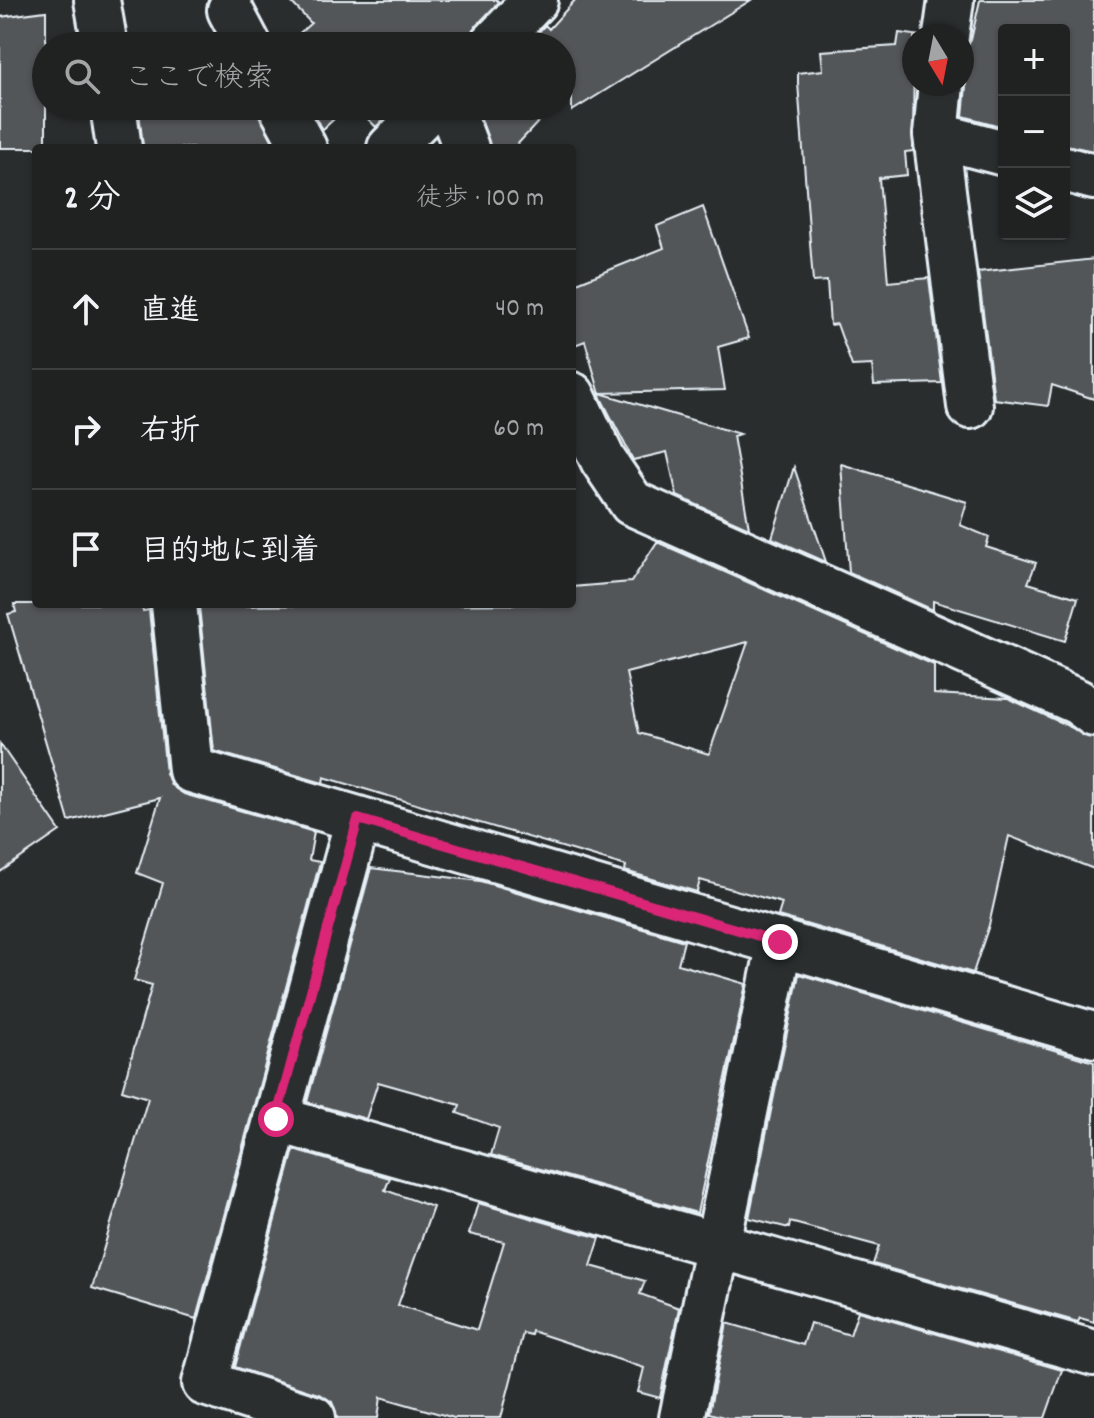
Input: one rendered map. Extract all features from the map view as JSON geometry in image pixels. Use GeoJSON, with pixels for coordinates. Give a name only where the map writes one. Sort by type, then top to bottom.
{"type":"FeatureCollection","features":[{"type":"Feature","properties":{"kind":"street"},"geometry":{"type":"LineString","coordinates":[[97,0],[103,32]]}},
{"type":"Feature","properties":{"kind":"street"},"geometry":{"type":"LineString","coordinates":[[504,32],[535,0]]}},
{"type":"Feature","properties":{"kind":"street"},"geometry":{"type":"LineString","coordinates":[[948,24],[951,0]]}},
{"type":"Feature","properties":{"kind":"street"},"geometry":{"type":"LineString","coordinates":[[940,96],[936,135],[970,406]]}},
{"type":"Feature","properties":{"kind":"street"},"geometry":{"type":"LineString","coordinates":[[115,120],[118,144]]}},
{"type":"Feature","properties":{"kind":"street"},"geometry":{"type":"LineString","coordinates":[[289,120],[302,144]]}},
{"type":"Feature","properties":{"kind":"street"},"geometry":{"type":"LineString","coordinates":[[394,144],[418,120]]}},
{"type":"Feature","properties":{"kind":"street"},"geometry":{"type":"LineString","coordinates":[[455,120],[464,144]]}},
{"type":"Feature","properties":{"kind":"street"},"geometry":{"type":"LineString","coordinates":[[936,135],[998,151]]}},
{"type":"Feature","properties":{"kind":"street"},"geometry":{"type":"LineString","coordinates":[[1070,171],[1094,177]]}},
{"type":"Feature","properties":{"kind":"street"},"geometry":{"type":"LineString","coordinates":[[576,403],[603,460],[632,503],[1078,702],[1094,714]]}},
{"type":"Feature","properties":{"kind":"street"},"geometry":{"type":"LineString","coordinates":[[174,608],[191,770],[1094,1035]]}},
{"type":"Feature","properties":{"kind":"street"},"geometry":{"type":"LineString","coordinates":[[313,1418],[205,1383],[358,819]]}},
{"type":"Feature","properties":{"kind":"street"},"geometry":{"type":"LineString","coordinates":[[682,1418],[780,942]]}},
{"type":"Feature","properties":{"kind":"street"},"geometry":{"type":"LineString","coordinates":[[276,1119],[1094,1353]]}},
{"type":"Feature","properties":{"kind":"building"},"geometry":{"type":"Polygon","coordinates":[[[289,0],[499,2],[472,32],[301,32],[311,23],[289,0]]]}},
{"type":"Feature","properties":{"kind":"building"},"geometry":{"type":"Polygon","coordinates":[[[575,0],[751,0],[576,109],[576,32],[539,32],[545,25],[549,29],[575,0]]]}},
{"type":"Feature","properties":{"kind":"building"},"geometry":{"type":"Polygon","coordinates":[[[980,0],[1094,0],[1094,151],[1070,146],[1070,24],[998,24],[998,125],[963,116],[965,96],[974,96],[974,27],[980,0]]]}},
{"type":"Feature","properties":{"kind":"building"},"geometry":{"type":"Polygon","coordinates":[[[46,11],[46,32],[32,32],[32,120],[46,120],[46,144],[32,144],[32,148],[0,148],[0,17],[46,11]]]}},
{"type":"Feature","properties":{"kind":"building"},"geometry":{"type":"Polygon","coordinates":[[[899,33],[902,33],[902,96],[913,96],[913,151],[905,152],[907,175],[879,178],[888,282],[929,278],[942,383],[874,385],[872,365],[852,366],[837,324],[830,325],[827,281],[813,282],[798,73],[823,70],[821,51],[897,46],[899,33]]]}},
{"type":"Feature","properties":{"kind":"building"},"geometry":{"type":"Polygon","coordinates":[[[140,120],[263,120],[274,144],[143,144],[140,120]]]}},
{"type":"Feature","properties":{"kind":"building"},"geometry":{"type":"Polygon","coordinates":[[[317,120],[333,120],[322,130],[317,120]]]}},
{"type":"Feature","properties":{"kind":"building"},"geometry":{"type":"Polygon","coordinates":[[[369,120],[383,120],[376,127],[369,120]]]}},
{"type":"Feature","properties":{"kind":"building"},"geometry":{"type":"Polygon","coordinates":[[[481,120],[540,120],[518,144],[489,144],[481,120]]]}},
{"type":"Feature","properties":{"kind":"building"},"geometry":{"type":"Polygon","coordinates":[[[703,207],[749,338],[718,347],[725,390],[600,393],[740,434],[733,436],[749,528],[677,496],[667,452],[633,460],[601,398],[585,341],[576,344],[576,283],[664,248],[657,226],[703,207]]]}},
{"type":"Feature","properties":{"kind":"building"},"geometry":{"type":"Polygon","coordinates":[[[1094,259],[1094,399],[1052,385],[1048,406],[994,399],[978,272],[1094,259]]]}},
{"type":"Feature","properties":{"kind":"building"},"geometry":{"type":"Polygon","coordinates":[[[841,464],[967,502],[960,525],[989,537],[986,547],[1036,563],[1028,583],[1078,598],[1065,641],[933,601],[933,610],[849,572],[841,464]]]}},
{"type":"Feature","properties":{"kind":"building"},"geometry":{"type":"Polygon","coordinates":[[[794,467],[826,562],[772,538],[794,467]]]}},
{"type":"Feature","properties":{"kind":"building"},"geometry":{"type":"Polygon","coordinates":[[[657,542],[934,665],[934,694],[1008,698],[1094,738],[1094,869],[1009,836],[989,925],[973,973],[778,916],[782,903],[700,880],[697,892],[625,871],[626,866],[324,777],[323,783],[214,751],[199,608],[576,608],[576,587],[631,582],[657,542]],[[748,642],[626,673],[639,733],[709,754],[748,642]]]}},
{"type":"Feature","properties":{"kind":"building"},"geometry":{"type":"Polygon","coordinates":[[[14,604],[32,604],[32,608],[149,610],[166,773],[171,785],[184,794],[314,832],[309,860],[320,862],[196,1319],[92,1288],[148,1098],[122,1090],[152,985],[134,980],[163,883],[137,873],[160,798],[69,821],[8,614],[16,612],[14,604]]]}},
{"type":"Feature","properties":{"kind":"building"},"geometry":{"type":"Polygon","coordinates":[[[0,744],[60,831],[0,872],[0,744]]]}},
{"type":"Feature","properties":{"kind":"building"},"geometry":{"type":"Polygon","coordinates":[[[371,868],[480,881],[684,941],[678,964],[746,984],[697,1213],[491,1155],[499,1128],[457,1113],[460,1105],[378,1082],[366,1119],[307,1102],[371,868]]]}},
{"type":"Feature","properties":{"kind":"building"},"geometry":{"type":"Polygon","coordinates":[[[799,974],[1094,1062],[1094,1322],[1080,1318],[1078,1322],[873,1264],[879,1246],[790,1222],[789,1228],[749,1218],[799,974]]]}},
{"type":"Feature","properties":{"kind":"building"},"geometry":{"type":"Polygon","coordinates":[[[294,1150],[390,1178],[385,1190],[433,1207],[398,1305],[477,1330],[504,1242],[469,1234],[478,1203],[600,1238],[591,1266],[645,1281],[640,1294],[679,1308],[660,1398],[638,1392],[644,1368],[532,1331],[531,1335],[523,1333],[501,1418],[454,1418],[381,1397],[378,1418],[337,1418],[332,1402],[321,1395],[235,1367],[294,1150]]]}},
{"type":"Feature","properties":{"kind":"building"},"geometry":{"type":"Polygon","coordinates":[[[858,1311],[1062,1370],[1045,1418],[727,1418],[709,1413],[727,1323],[803,1345],[810,1323],[850,1335],[858,1311]]]}},
{"type":"Feature","properties":{"kind":"route"},"geometry":{"type":"LineString","coordinates":[[276,1119],[358,819],[780,942]]}}]}
